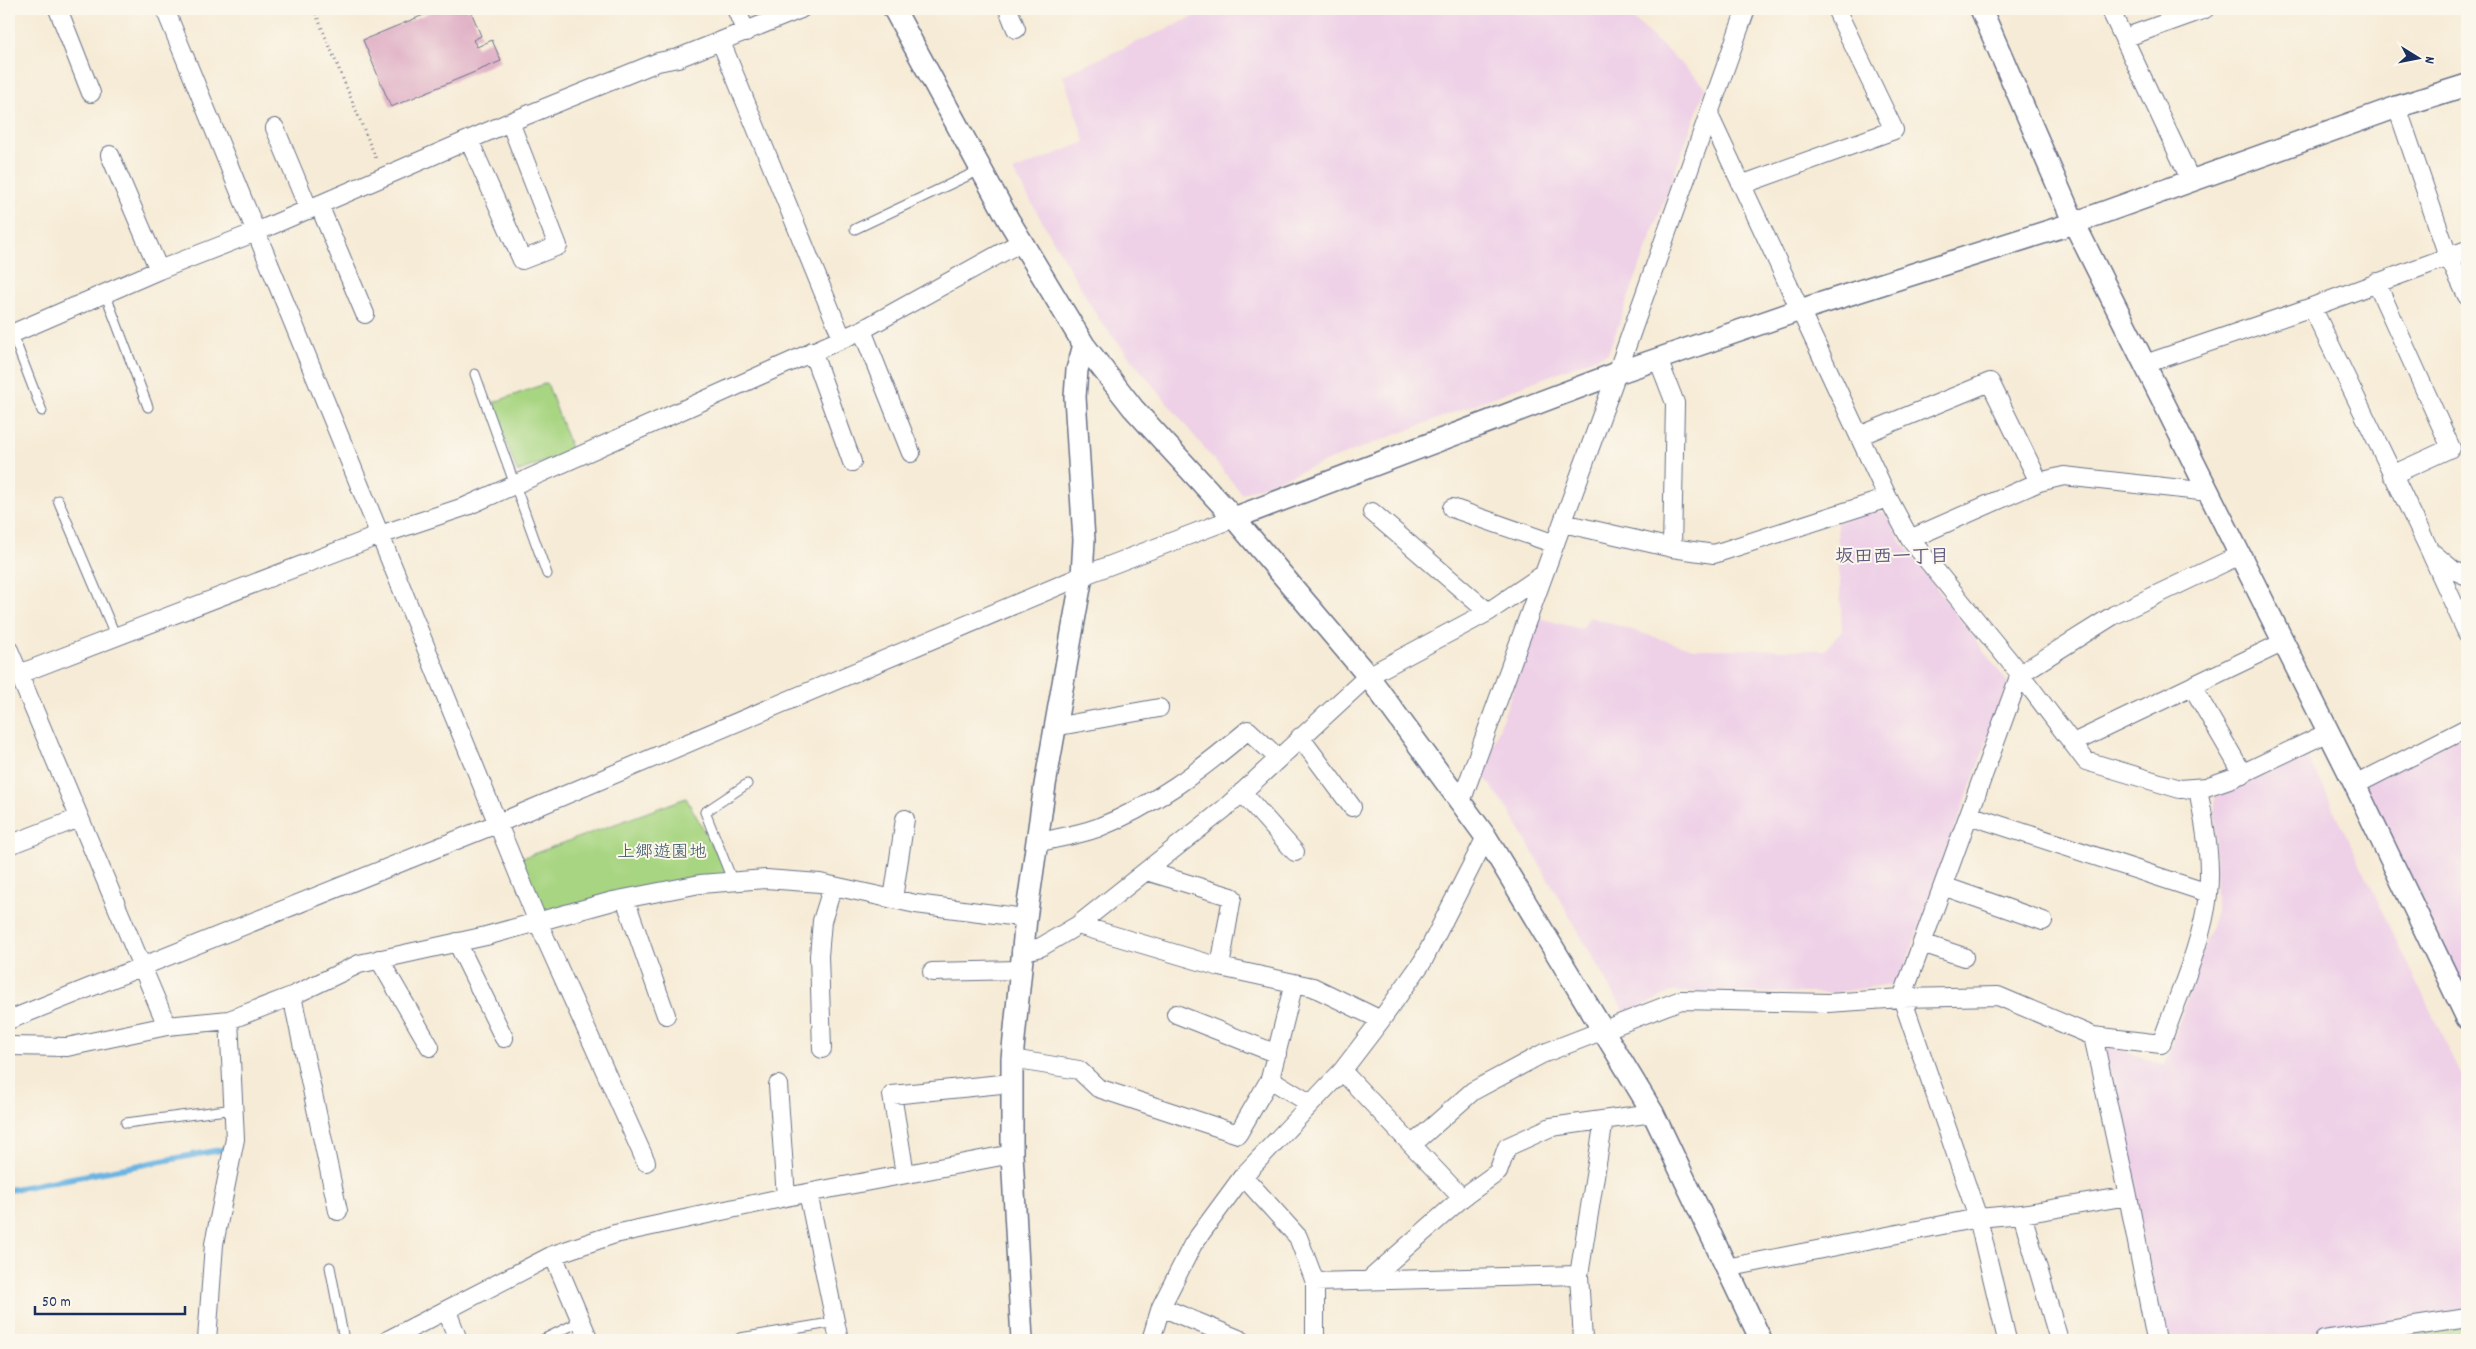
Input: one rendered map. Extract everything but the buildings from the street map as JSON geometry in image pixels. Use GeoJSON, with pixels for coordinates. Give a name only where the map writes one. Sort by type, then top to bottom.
{"type":"FeatureCollection","features":[{"type":"Feature","properties":{"kind":"street"},"geometry":{"type":"LineString","coordinates":[[58,9],[91,93]]}},
{"type":"Feature","properties":{"kind":"street"},"geometry":{"type":"LineString","coordinates":[[165,9],[538,922],[646,1162]]}},
{"type":"Feature","properties":{"kind":"street"},"geometry":{"type":"LineString","coordinates":[[736,9],[746,32]]}},
{"type":"Feature","properties":{"kind":"street"},"geometry":{"type":"LineString","coordinates":[[10,334],[159,270],[314,208],[510,122],[658,62],[678,58],[801,9]]}},
{"type":"Feature","properties":{"kind":"street"},"geometry":{"type":"LineString","coordinates":[[894,9],[980,170],[1021,242],[1084,345],[1133,408],[1234,518],[1368,676],[1486,837],[1653,1113],[1760,1340]]}},
{"type":"Feature","properties":{"kind":"street"},"geometry":{"type":"LineString","coordinates":[[1008,9],[1016,29]]}},
{"type":"Feature","properties":{"kind":"street"},"geometry":{"type":"LineString","coordinates":[[1461,802],[1617,373],[1746,9]]}},
{"type":"Feature","properties":{"kind":"street"},"geometry":{"type":"LineString","coordinates":[[1740,185],[1894,130],[1836,9]]}},
{"type":"Feature","properties":{"kind":"street"},"geometry":{"type":"LineString","coordinates":[[1981,9],[2074,222],[2356,785],[2467,1018]]}},
{"type":"Feature","properties":{"kind":"street"},"geometry":{"type":"LineString","coordinates":[[2110,9],[2191,181]]}},
{"type":"Feature","properties":{"kind":"street"},"geometry":{"type":"LineString","coordinates":[[2124,38],[2205,9]]}},
{"type":"Feature","properties":{"kind":"street"},"geometry":{"type":"LineString","coordinates":[[721,42],[842,338]]}},
{"type":"Feature","properties":{"kind":"street"},"geometry":{"type":"LineString","coordinates":[[9,1020],[499,823],[1082,576],[1234,518],[1617,373],[1800,310],[2074,222],[2397,107],[2467,85]]}},
{"type":"Feature","properties":{"kind":"street"},"geometry":{"type":"LineString","coordinates":[[2397,107],[2448,256],[2467,296]]}},
{"type":"Feature","properties":{"kind":"street"},"geometry":{"type":"LineString","coordinates":[[1709,115],[1740,185],[1888,498],[1910,539],[2020,674],[2086,761],[2180,789],[2198,788],[2243,774],[2329,732]]}},
{"type":"Feature","properties":{"kind":"street"},"geometry":{"type":"LineString","coordinates":[[469,140],[522,260],[558,246],[510,122]]}},
{"type":"Feature","properties":{"kind":"street"},"geometry":{"type":"LineString","coordinates":[[275,128],[365,314]]}},
{"type":"Feature","properties":{"kind":"street"},"geometry":{"type":"LineString","coordinates":[[110,155],[159,270]]}},
{"type":"Feature","properties":{"kind":"street"},"geometry":{"type":"LineString","coordinates":[[19,674],[380,534],[467,506],[862,330],[1021,242]]}},
{"type":"Feature","properties":{"kind":"street"},"geometry":{"type":"LineString","coordinates":[[2145,364],[2312,307],[2467,250]]}},
{"type":"Feature","properties":{"kind":"street"},"geometry":{"type":"LineString","coordinates":[[2376,282],[2451,448],[2392,475]]}},
{"type":"Feature","properties":{"kind":"street"},"geometry":{"type":"LineString","coordinates":[[2312,307],[2429,549],[2467,633]]}},
{"type":"Feature","properties":{"kind":"street"},"geometry":{"type":"LineString","coordinates":[[862,330],[911,454]]}},
{"type":"Feature","properties":{"kind":"street"},"geometry":{"type":"LineString","coordinates":[[1022,1340],[1010,1083],[1020,961],[1026,918],[1054,727],[1082,576],[1084,532],[1075,397],[1077,370],[1084,345]]}},
{"type":"Feature","properties":{"kind":"street"},"geometry":{"type":"LineString","coordinates":[[812,351],[852,462]]}},
{"type":"Feature","properties":{"kind":"street"},"geometry":{"type":"LineString","coordinates":[[1658,359],[1676,403],[1672,548]]}},
{"type":"Feature","properties":{"kind":"street"},"geometry":{"type":"LineString","coordinates":[[1859,436],[1990,382],[2039,482]]}},
{"type":"Feature","properties":{"kind":"street"},"geometry":{"type":"LineString","coordinates":[[1910,539],[2039,482],[2064,476],[2209,492]]}},
{"type":"Feature","properties":{"kind":"street"},"geometry":{"type":"LineString","coordinates":[[1563,523],[1672,548],[1714,554],[1888,498]]}},
{"type":"Feature","properties":{"kind":"street"},"geometry":{"type":"LineString","coordinates":[[1452,508],[1555,544]]}},
{"type":"Feature","properties":{"kind":"street"},"geometry":{"type":"LineString","coordinates":[[1372,512],[1488,612]]}},
{"type":"Feature","properties":{"kind":"street"},"geometry":{"type":"LineString","coordinates":[[2429,549],[2453,570],[2467,576]]}},
{"type":"Feature","properties":{"kind":"street"},"geometry":{"type":"LineString","coordinates":[[2007,1340],[1978,1218],[1902,998],[2020,674],[2114,615],[2240,555]]}},
{"type":"Feature","properties":{"kind":"street"},"geometry":{"type":"LineString","coordinates":[[932,972],[1020,961],[1078,926],[1224,809],[1300,736],[1368,676],[1488,612],[1544,574]]}},
{"type":"Feature","properties":{"kind":"street"},"geometry":{"type":"LineString","coordinates":[[2073,743],[2284,642]]}},
{"type":"Feature","properties":{"kind":"street"},"geometry":{"type":"LineString","coordinates":[[9,650],[166,1026]]}},
{"type":"Feature","properties":{"kind":"street"},"geometry":{"type":"LineString","coordinates":[[2192,686],[2243,774]]}},
{"type":"Feature","properties":{"kind":"street"},"geometry":{"type":"LineString","coordinates":[[1054,727],[1159,708]]}},
{"type":"Feature","properties":{"kind":"street"},"geometry":{"type":"LineString","coordinates":[[2356,785],[2467,728]]}},
{"type":"Feature","properties":{"kind":"street"},"geometry":{"type":"LineString","coordinates":[[1037,843],[1096,828],[1159,798],[1207,765],[1248,730],[1278,758]]}},
{"type":"Feature","properties":{"kind":"street"},"geometry":{"type":"LineString","coordinates":[[1300,736],[1352,807]]}},
{"type":"Feature","properties":{"kind":"street"},"geometry":{"type":"LineString","coordinates":[[1413,1144],[1473,1091],[1542,1054],[1681,1000],[1828,1003],[1902,998],[1998,996],[2093,1036],[2161,1044],[2204,920],[2208,893],[2209,850],[2198,788]]}},
{"type":"Feature","properties":{"kind":"street"},"geometry":{"type":"LineString","coordinates":[[1242,792],[1295,852]]}},
{"type":"Feature","properties":{"kind":"street"},"geometry":{"type":"LineString","coordinates":[[1969,815],[2208,893]]}},
{"type":"Feature","properties":{"kind":"street"},"geometry":{"type":"LineString","coordinates":[[9,844],[79,818]]}},
{"type":"Feature","properties":{"kind":"street"},"geometry":{"type":"LineString","coordinates":[[893,899],[905,819]]}},
{"type":"Feature","properties":{"kind":"street"},"geometry":{"type":"LineString","coordinates":[[1151,1340],[1161,1307],[1193,1244],[1243,1176],[1342,1071],[1381,1020],[1423,961],[1486,837]]}},
{"type":"Feature","properties":{"kind":"street"},"geometry":{"type":"LineString","coordinates":[[1146,871],[1232,897],[1220,967]]}},
{"type":"Feature","properties":{"kind":"street"},"geometry":{"type":"LineString","coordinates":[[9,1046],[67,1046],[166,1026],[229,1020],[292,996],[359,964],[538,922],[572,911],[700,884],[766,879],[833,886],[916,904],[1026,918]]}},
{"type":"Feature","properties":{"kind":"street"},"geometry":{"type":"LineString","coordinates":[[822,1049],[819,956],[822,921],[833,886]]}},
{"type":"Feature","properties":{"kind":"street"},"geometry":{"type":"LineString","coordinates":[[1943,886],[2043,921]]}},
{"type":"Feature","properties":{"kind":"street"},"geometry":{"type":"LineString","coordinates":[[625,899],[666,1015]]}},
{"type":"Feature","properties":{"kind":"street"},"geometry":{"type":"LineString","coordinates":[[1078,926],[1220,967],[1313,987],[1381,1020]]}},
{"type":"Feature","properties":{"kind":"street"},"geometry":{"type":"LineString","coordinates":[[457,942],[504,1038]]}},
{"type":"Feature","properties":{"kind":"street"},"geometry":{"type":"LineString","coordinates":[[1922,943],[1964,957]]}},
{"type":"Feature","properties":{"kind":"street"},"geometry":{"type":"LineString","coordinates":[[380,959],[430,1047]]}},
{"type":"Feature","properties":{"kind":"street"},"geometry":{"type":"LineString","coordinates":[[1012,1059],[1079,1070],[1098,1088],[1238,1134],[1270,1079],[1294,983]]}},
{"type":"Feature","properties":{"kind":"street"},"geometry":{"type":"LineString","coordinates":[[292,996],[338,1211]]}},
{"type":"Feature","properties":{"kind":"street"},"geometry":{"type":"LineString","coordinates":[[1176,1014],[1277,1054]]}},
{"type":"Feature","properties":{"kind":"street"},"geometry":{"type":"LineString","coordinates":[[207,1340],[214,1244],[234,1139],[229,1020]]}},
{"type":"Feature","properties":{"kind":"street"},"geometry":{"type":"LineString","coordinates":[[2093,1036],[2128,1196],[2156,1340]]}},
{"type":"Feature","properties":{"kind":"street"},"geometry":{"type":"LineString","coordinates":[[1342,1071],[1462,1198]]}},
{"type":"Feature","properties":{"kind":"street"},"geometry":{"type":"LineString","coordinates":[[1270,1079],[1311,1104]]}},
{"type":"Feature","properties":{"kind":"street"},"geometry":{"type":"LineString","coordinates":[[905,1174],[892,1095],[1010,1083]]}},
{"type":"Feature","properties":{"kind":"street"},"geometry":{"type":"LineString","coordinates":[[778,1085],[786,1197]]}},
{"type":"Feature","properties":{"kind":"street"},"geometry":{"type":"LineString","coordinates":[[1368,1281],[1462,1198],[1498,1172],[1507,1148],[1552,1127],[1653,1113]]}},
{"type":"Feature","properties":{"kind":"street"},"geometry":{"type":"LineString","coordinates":[[1583,1340],[1579,1275],[1604,1120]]}},
{"type":"Feature","properties":{"kind":"street"},"geometry":{"type":"LineString","coordinates":[[388,1340],[447,1312],[553,1255],[654,1224],[1012,1154]]}},
{"type":"Feature","properties":{"kind":"street"},"geometry":{"type":"LineString","coordinates":[[1243,1176],[1298,1237],[1315,1282],[1315,1340]]}},
{"type":"Feature","properties":{"kind":"street"},"geometry":{"type":"LineString","coordinates":[[808,1193],[839,1340]]}},
{"type":"Feature","properties":{"kind":"street"},"geometry":{"type":"LineString","coordinates":[[1726,1268],[1978,1218],[2022,1214],[2128,1196]]}},
{"type":"Feature","properties":{"kind":"street"},"geometry":{"type":"LineString","coordinates":[[2022,1214],[2059,1340]]}},
{"type":"Feature","properties":{"kind":"street"},"geometry":{"type":"LineString","coordinates":[[553,1255],[589,1340]]}},
{"type":"Feature","properties":{"kind":"street"},"geometry":{"type":"LineString","coordinates":[[1315,1282],[1579,1275]]}},
{"type":"Feature","properties":{"kind":"street"},"geometry":{"type":"LineString","coordinates":[[1161,1307],[1241,1340]]}},
{"type":"Feature","properties":{"kind":"street"},"geometry":{"type":"LineString","coordinates":[[447,1312],[458,1340]]}},
{"type":"Feature","properties":{"kind":"street"},"geometry":{"type":"LineString","coordinates":[[2324,1340],[2353,1338],[2467,1318]]}},
{"type":"Feature","properties":{"kind":"lane"},"geometry":{"type":"LineString","coordinates":[[855,229],[980,170]]}},
{"type":"Feature","properties":{"kind":"lane"},"geometry":{"type":"LineString","coordinates":[[105,293],[148,407]]}},
{"type":"Feature","properties":{"kind":"lane"},"geometry":{"type":"LineString","coordinates":[[10,334],[42,410]]}},
{"type":"Feature","properties":{"kind":"lane"},"geometry":{"type":"LineString","coordinates":[[475,374],[547,574]]}},
{"type":"Feature","properties":{"kind":"lane"},"geometry":{"type":"LineString","coordinates":[[58,500],[116,636]]}},
{"type":"Feature","properties":{"kind":"lane"},"geometry":{"type":"LineString","coordinates":[[733,882],[705,812],[747,784]]}},
{"type":"Feature","properties":{"kind":"lane"},"geometry":{"type":"LineString","coordinates":[[126,1123],[234,1109]]}},
{"type":"Feature","properties":{"kind":"lane"},"geometry":{"type":"LineString","coordinates":[[330,1267],[344,1340]]}},
{"type":"Feature","properties":{"kind":"lane"},"geometry":{"type":"LineString","coordinates":[[542,1340],[581,1321]]}},
{"type":"Feature","properties":{"kind":"lane"},"geometry":{"type":"LineString","coordinates":[[740,1338],[836,1322]]}},
{"type":"Feature","properties":{"kind":"path"},"geometry":{"type":"LineString","coordinates":[[314,9],[384,177]]}},
{"type":"Feature","properties":{"kind":"shaded area"},"geometry":{"type":"Polygon","coordinates":[[[1211,9],[1623,9],[1706,87],[1608,353],[1242,494],[1100,321],[1013,171],[1085,142],[1063,75],[1211,9]]]}},
{"type":"Feature","properties":{"kind":"shaded area"},"geometry":{"type":"Polygon","coordinates":[[[1870,509],[1885,513],[1900,540],[2008,683],[1899,983],[1830,993],[1671,992],[1626,1015],[1509,811],[1483,775],[1538,618],[1582,629],[1590,617],[1693,649],[1825,650],[1842,630],[1837,523],[1870,509]]]}},
{"type":"Feature","properties":{"kind":"shaded area"},"geometry":{"type":"Polygon","coordinates":[[[2467,728],[2467,1018],[2356,785],[2467,728]]]}},
{"type":"Feature","properties":{"kind":"shaded area"},"geometry":{"type":"Polygon","coordinates":[[[2308,755],[2467,1087],[2467,1311],[2274,1340],[2164,1340],[2103,1044],[2165,1065],[2216,911],[2215,797],[2308,755]]]}},
{"type":"Feature","properties":{"kind":"green space"},"geometry":{"type":"Polygon","coordinates":[[[547,383],[572,451],[517,472],[492,403],[547,383]]]}},
{"type":"Feature","properties":{"kind":"green space","name":"上郷遊園地"},"geometry":{"type":"Polygon","coordinates":[[[686,798],[733,882],[538,922],[514,861],[686,798]]]}},
{"type":"Feature","properties":{"kind":"green space"},"geometry":{"type":"Polygon","coordinates":[[[2467,1327],[2467,1340],[2381,1340],[2467,1327]]]}},
{"type":"Feature","properties":{"kind":"waterway"},"geometry":{"type":"LineString","coordinates":[[9,1190],[225,1149]]}},
{"type":"Feature","properties":{"kind":"district","name":"坂田西一丁目"},"geometry":{"type":"Point","coordinates":[1892,555]}}]}
